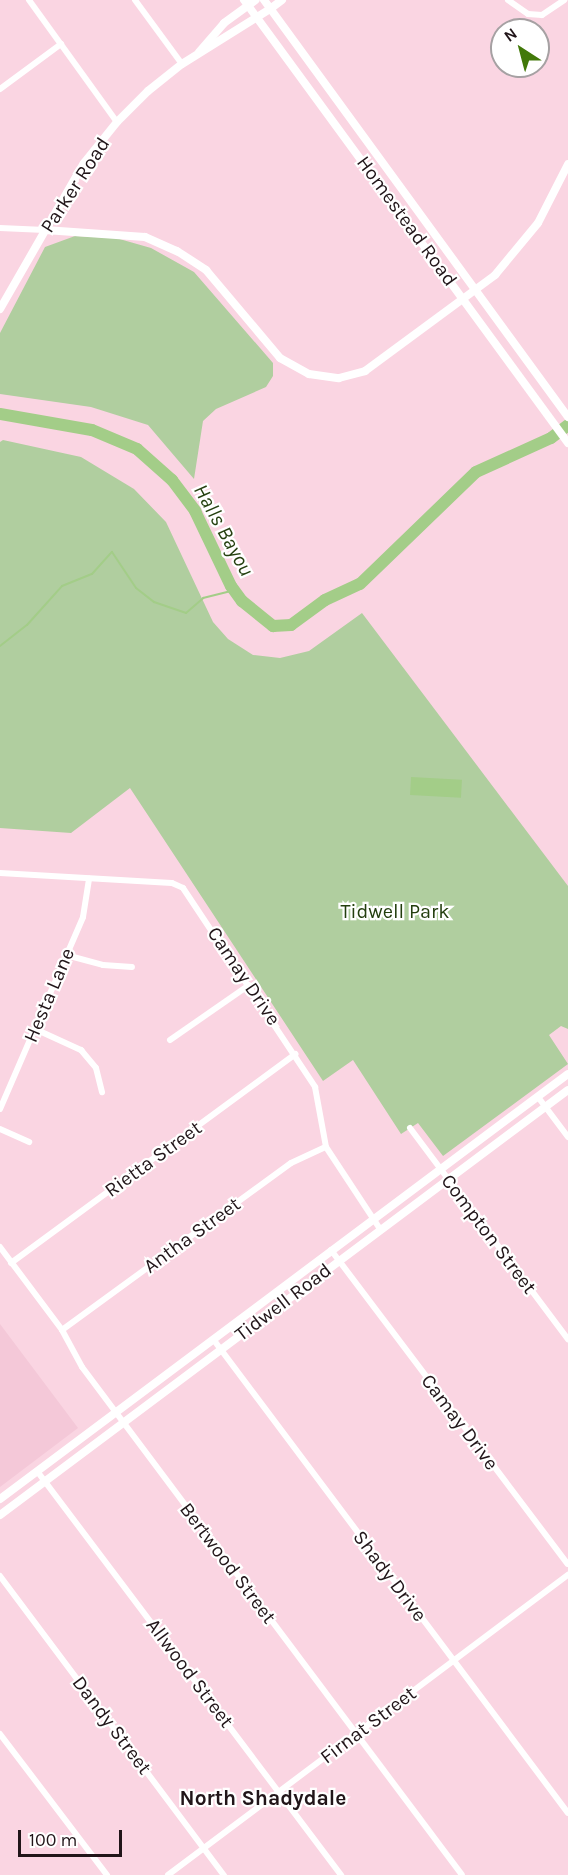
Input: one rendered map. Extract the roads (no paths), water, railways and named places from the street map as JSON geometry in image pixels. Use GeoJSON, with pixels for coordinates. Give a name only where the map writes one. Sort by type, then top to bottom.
{"type":"FeatureCollection","features":[{"type":"Feature","properties":{"kind":"main road","name":"Homestead Road"},"geometry":{"type":"LineString","coordinates":[[264,0],[568,417]]}},
{"type":"Feature","properties":{"kind":"main road","name":"Parker Road"},"geometry":{"type":"LineString","coordinates":[[196,54],[215,32],[249,2]]}},
{"type":"Feature","properties":{"kind":"main road","name":"Homestead Road"},"geometry":{"type":"LineString","coordinates":[[249,2],[257,18],[568,443]]}},
{"type":"Feature","properties":{"kind":"main road","name":"Parker Road"},"geometry":{"type":"LineString","coordinates":[[0,309],[84,163],[117,122],[148,91],[196,54],[270,9]]}},
{"type":"Feature","properties":{"kind":"main road"},"geometry":{"type":"LineString","coordinates":[[405,218],[415,209]]}},
{"type":"Feature","properties":{"kind":"main road"},"geometry":{"type":"LineString","coordinates":[[529,389],[541,381]]}},
{"type":"Feature","properties":{"kind":"main road","name":"Tidwell Road"},"geometry":{"type":"LineString","coordinates":[[0,1499],[372,1218],[568,1074]]}},
{"type":"Feature","properties":{"kind":"main road","name":"Tidwell Road"},"geometry":{"type":"LineString","coordinates":[[0,1515],[568,1090]]}},
{"type":"Feature","properties":{"kind":"street"},"geometry":{"type":"LineString","coordinates":[[29,0],[117,122]]}},
{"type":"Feature","properties":{"kind":"street"},"geometry":{"type":"LineString","coordinates":[[135,0],[183,64]]}},
{"type":"Feature","properties":{"kind":"street","name":"Parker Road"},"geometry":{"type":"LineString","coordinates":[[270,9],[282,0]]}},
{"type":"Feature","properties":{"kind":"street"},"geometry":{"type":"LineString","coordinates":[[508,0],[528,14],[542,15],[564,0]]}},
{"type":"Feature","properties":{"kind":"street"},"geometry":{"type":"LineString","coordinates":[[0,89],[62,44]]}},
{"type":"Feature","properties":{"kind":"street"},"geometry":{"type":"LineString","coordinates":[[0,228],[145,237],[177,251],[206,270],[280,358],[294,367],[325,377],[365,371],[474,291],[520,250],[568,164]]}},
{"type":"Feature","properties":{"kind":"street"},"geometry":{"type":"LineString","coordinates":[[0,873],[0,879]]}},
{"type":"Feature","properties":{"kind":"street","name":"Camay Drive"},"geometry":{"type":"LineString","coordinates":[[0,873],[172,883],[183,888],[296,1054],[315,1087],[326,1147],[380,1229]]}},
{"type":"Feature","properties":{"kind":"street","name":"Hesta Lane"},"geometry":{"type":"LineString","coordinates":[[0,1109],[86,906],[89,878]]}},
{"type":"Feature","properties":{"kind":"street"},"geometry":{"type":"LineString","coordinates":[[66,955],[103,965],[132,967]]}},
{"type":"Feature","properties":{"kind":"street"},"geometry":{"type":"LineString","coordinates":[[170,1041],[249,985]]}},
{"type":"Feature","properties":{"kind":"street"},"geometry":{"type":"LineString","coordinates":[[35,1029],[81,1050],[96,1068],[102,1092]]}},
{"type":"Feature","properties":{"kind":"street","name":"Rietta Street"},"geometry":{"type":"LineString","coordinates":[[11,1263],[296,1054]]}},
{"type":"Feature","properties":{"kind":"street"},"geometry":{"type":"LineString","coordinates":[[538,1097],[568,1137]]}},
{"type":"Feature","properties":{"kind":"street","name":"Compton Street"},"geometry":{"type":"LineString","coordinates":[[410,1128],[568,1339]]}},
{"type":"Feature","properties":{"kind":"street"},"geometry":{"type":"LineString","coordinates":[[0,1129],[29,1142]]}},
{"type":"Feature","properties":{"kind":"street","name":"Antha Street"},"geometry":{"type":"LineString","coordinates":[[62,1330],[291,1163],[326,1147]]}},
{"type":"Feature","properties":{"kind":"street","name":"Bertwood Street"},"geometry":{"type":"LineString","coordinates":[[0,1247],[62,1330],[82,1367],[462,1875]]}},
{"type":"Feature","properties":{"kind":"street","name":"Camay Drive"},"geometry":{"type":"LineString","coordinates":[[332,1250],[338,1261],[568,1564]]}},
{"type":"Feature","properties":{"kind":"street","name":"Shady Drive"},"geometry":{"type":"LineString","coordinates":[[213,1339],[568,1813]]}},
{"type":"Feature","properties":{"kind":"street","name":"Allwood Street"},"geometry":{"type":"LineString","coordinates":[[37,1471],[341,1875]]}},
{"type":"Feature","properties":{"kind":"street","name":"Firnat Street"},"geometry":{"type":"LineString","coordinates":[[168,1875],[568,1575]]}},
{"type":"Feature","properties":{"kind":"street","name":"Dandy Street"},"geometry":{"type":"LineString","coordinates":[[0,1576],[224,1875]]}},
{"type":"Feature","properties":{"kind":"street"},"geometry":{"type":"LineString","coordinates":[[0,1734],[106,1875]]}},
{"type":"Feature","properties":{"kind":"waterway","name":"Halls Bayou"},"geometry":{"type":"LineString","coordinates":[[0,414],[92,430],[137,449],[172,480],[195,511],[231,586],[242,601],[273,626],[291,625],[325,600],[360,584],[476,472],[551,438],[568,425]]}},
{"type":"Feature","properties":{"kind":"waterway"},"geometry":{"type":"LineString","coordinates":[[0,646],[27,625],[62,586],[92,574],[112,552],[136,588],[154,602],[186,613],[203,598],[234,590]]}},
{"type":"Feature","properties":{"kind":"district","name":"North Shadydale"},"geometry":{"type":"Point","coordinates":[263,1798]}},
{"type":"Feature","properties":{"kind":"park label","name":"Tidwell Park"},"geometry":{"type":"Point","coordinates":[395,911]}}]}
